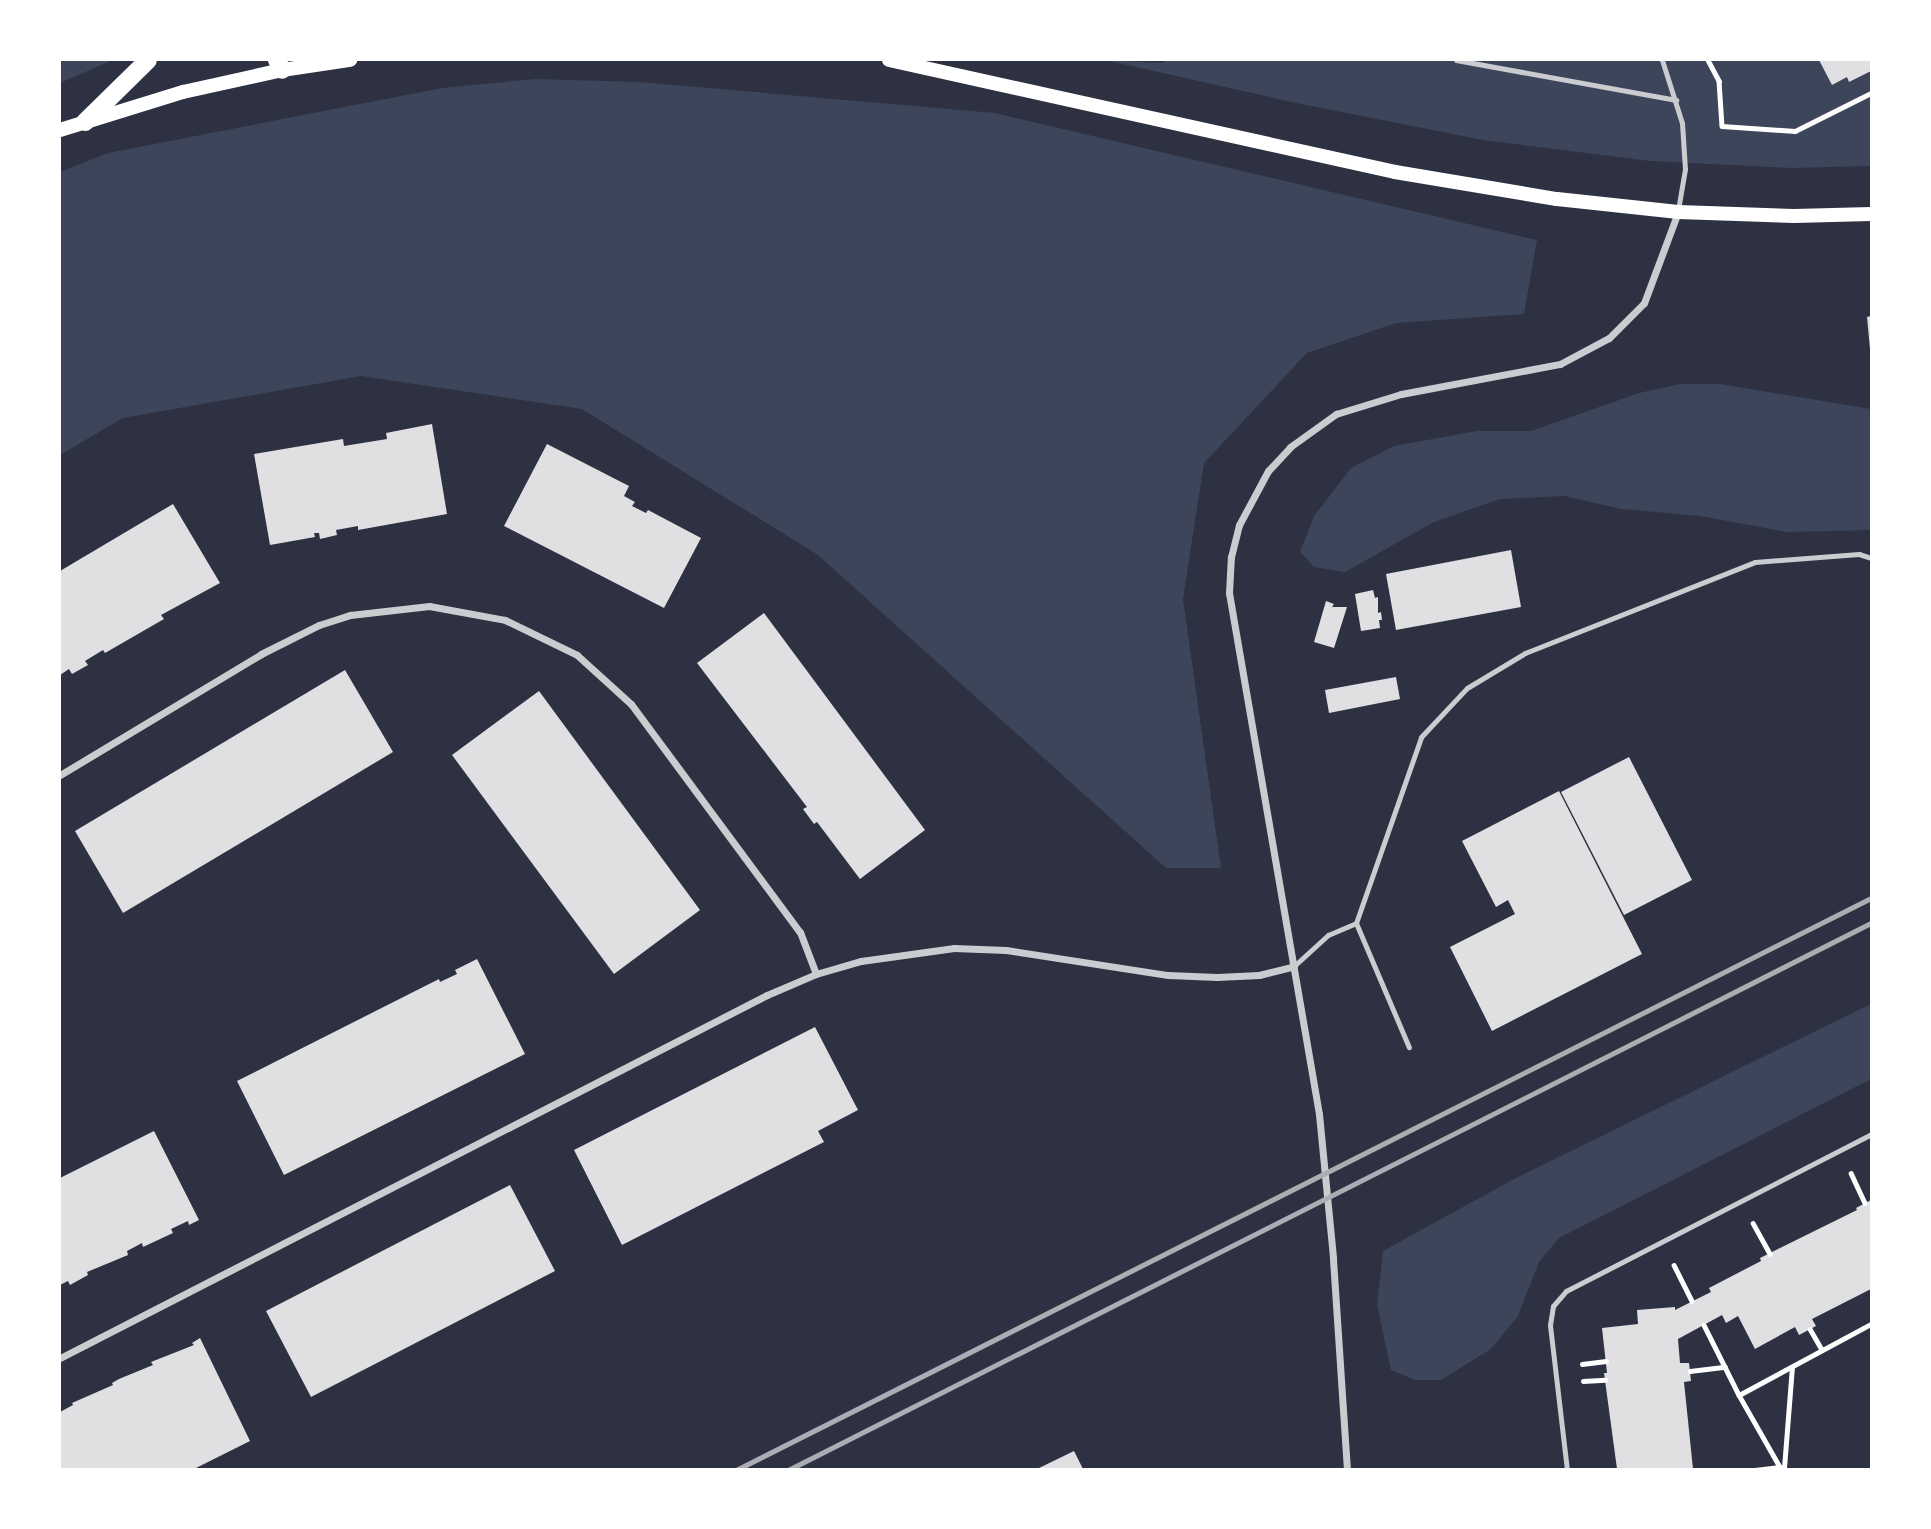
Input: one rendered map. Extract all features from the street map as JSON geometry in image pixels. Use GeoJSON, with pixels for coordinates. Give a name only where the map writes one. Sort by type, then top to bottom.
{"type":"FeatureCollection","features":[{"type":"Feature","properties":{"kind":"main road"},"geometry":{"type":"LineString","coordinates":[[85,122],[148,60]]}},
{"type":"Feature","properties":{"kind":"main road"},"geometry":{"type":"LineString","coordinates":[[60,130],[280,63],[350,60]]}},
{"type":"Feature","properties":{"kind":"main road"},"geometry":{"type":"LineString","coordinates":[[889,60],[1395,172],[1557,199],[1678,212],[1794,216],[1871,214]]}},
{"type":"Feature","properties":{"kind":"street"},"geometry":{"type":"LineString","coordinates":[[1347,1469],[1326,1174],[1294,966],[1230,593],[1231,557],[1239,525],[1268,471],[1290,447],[1336,414],[1401,394],[1560,363],[1609,338],[1644,303],[1678,212]]}},
{"type":"Feature","properties":{"kind":"street"},"geometry":{"type":"LineString","coordinates":[[60,775],[261,654],[319,625],[351,615],[429,606],[505,620],[577,655],[631,704],[800,932],[816,974]]}},
{"type":"Feature","properties":{"kind":"street"},"geometry":{"type":"LineString","coordinates":[[60,1357],[767,995],[816,974],[861,961],[954,948],[1006,950],[1168,975],[1259,975],[1294,966]]}},
{"type":"Feature","properties":{"kind":"lane"},"geometry":{"type":"LineString","coordinates":[[1456,60],[1676,100]]}},
{"type":"Feature","properties":{"kind":"lane"},"geometry":{"type":"LineString","coordinates":[[1662,60],[1676,100],[1685,148],[1685,169],[1678,212]]}},
{"type":"Feature","properties":{"kind":"lane"},"geometry":{"type":"LineString","coordinates":[[1409,1047],[1356,923],[1421,737],[1467,688],[1525,653],[1755,562],[1791,557],[1860,554],[1871,558]]}},
{"type":"Feature","properties":{"kind":"lane"},"geometry":{"type":"LineString","coordinates":[[1294,966],[1328,935],[1356,923]]}},
{"type":"Feature","properties":{"kind":"lane"},"geometry":{"type":"LineString","coordinates":[[1567,1469],[1550,1325],[1553,1306],[1566,1291],[1871,1134]]}},
{"type":"Feature","properties":{"kind":"path"},"geometry":{"type":"LineString","coordinates":[[1708,60],[1719,81],[1722,126],[1795,131],[1871,93]]}},
{"type":"Feature","properties":{"kind":"path"},"geometry":{"type":"LineString","coordinates":[[1839,1180],[1861,1168]]}},
{"type":"Feature","properties":{"kind":"path"},"geometry":{"type":"LineString","coordinates":[[1851,1173],[1865,1203]]}},
{"type":"Feature","properties":{"kind":"path"},"geometry":{"type":"LineString","coordinates":[[1742,1229],[1766,1217]]}},
{"type":"Feature","properties":{"kind":"path"},"geometry":{"type":"LineString","coordinates":[[1754,1223],[1770,1254]]}},
{"type":"Feature","properties":{"kind":"path"},"geometry":{"type":"LineString","coordinates":[[1663,1271],[1686,1259]]}},
{"type":"Feature","properties":{"kind":"path"},"geometry":{"type":"LineString","coordinates":[[1674,1265],[1692,1301]]}},
{"type":"Feature","properties":{"kind":"path"},"geometry":{"type":"LineString","coordinates":[[1738,1395],[1871,1324]]}},
{"type":"Feature","properties":{"kind":"path"},"geometry":{"type":"LineString","coordinates":[[1704,1325],[1738,1395],[1783,1468]]}},
{"type":"Feature","properties":{"kind":"path"},"geometry":{"type":"LineString","coordinates":[[1810,1329],[1822,1350]]}},
{"type":"Feature","properties":{"kind":"path"},"geometry":{"type":"LineString","coordinates":[[1580,1350],[1585,1394]]}},
{"type":"Feature","properties":{"kind":"path"},"geometry":{"type":"LineString","coordinates":[[1582,1364],[1606,1361]]}},
{"type":"Feature","properties":{"kind":"path"},"geometry":{"type":"LineString","coordinates":[[1783,1468],[1792,1366]]}},
{"type":"Feature","properties":{"kind":"path"},"geometry":{"type":"LineString","coordinates":[[1690,1371],[1725,1367]]}},
{"type":"Feature","properties":{"kind":"path"},"geometry":{"type":"LineString","coordinates":[[1583,1381],[1605,1380]]}},
{"type":"Feature","properties":{"kind":"path"},"geometry":{"type":"LineString","coordinates":[[1755,1469],[1783,1468]]}},
{"type":"Feature","properties":{"kind":"shaded area"},"geometry":{"type":"Polygon","coordinates":[[[60,60],[113,60],[60,83],[60,60]]]}},
{"type":"Feature","properties":{"kind":"shaded area"},"geometry":{"type":"Polygon","coordinates":[[[1105,60],[1163,63],[1165,60],[1871,60],[1871,166],[1792,168],[1650,161],[1483,140],[1296,103],[1105,60]]]}},
{"type":"Feature","properties":{"kind":"shaded area"},"geometry":{"type":"Polygon","coordinates":[[[535,79],[640,82],[995,113],[1537,240],[1524,314],[1396,323],[1307,353],[1204,463],[1183,599],[1221,868],[1166,868],[818,555],[582,409],[361,376],[123,418],[60,455],[60,172],[108,153],[442,88],[535,79]]]}},
{"type":"Feature","properties":{"kind":"shaded area"},"geometry":{"type":"Polygon","coordinates":[[[1680,384],[1720,384],[1871,409],[1871,530],[1787,532],[1700,516],[1621,509],[1564,496],[1500,499],[1434,522],[1345,572],[1314,567],[1300,552],[1314,516],[1351,468],[1394,446],[1477,431],[1531,431],[1639,393],[1680,384]]]}},
{"type":"Feature","properties":{"kind":"shaded area"},"geometry":{"type":"Polygon","coordinates":[[[1871,1004],[1871,1079],[1559,1238],[1539,1262],[1518,1316],[1491,1349],[1441,1380],[1415,1380],[1391,1370],[1377,1305],[1383,1251],[1514,1179],[1871,1004]]]}},
{"type":"Feature","properties":{"kind":"building"},"geometry":{"type":"Polygon","coordinates":[[[1819,60],[1871,60],[1871,71],[1849,82],[1847,77],[1832,85],[1819,60]]]}},
{"type":"Feature","properties":{"kind":"building"},"geometry":{"type":"Polygon","coordinates":[[[1871,316],[1871,349],[1870,349],[1867,317],[1871,316]]]}},
{"type":"Feature","properties":{"kind":"building"},"geometry":{"type":"Polygon","coordinates":[[[432,424],[447,514],[358,530],[358,526],[336,530],[337,535],[320,539],[319,533],[314,533],[315,537],[270,545],[254,454],[343,439],[344,446],[387,439],[386,433],[432,424]]]}},
{"type":"Feature","properties":{"kind":"building"},"geometry":{"type":"Polygon","coordinates":[[[547,444],[629,486],[624,496],[635,502],[632,506],[646,513],[648,510],[701,538],[664,608],[504,526],[547,444]]]}},
{"type":"Feature","properties":{"kind":"building"},"geometry":{"type":"Polygon","coordinates":[[[173,504],[220,583],[161,615],[164,619],[105,653],[103,650],[85,661],[88,665],[72,674],[69,669],[60,675],[60,571],[173,504]]]}},
{"type":"Feature","properties":{"kind":"building"},"geometry":{"type":"Polygon","coordinates":[[[1511,550],[1521,607],[1396,630],[1386,574],[1511,550]]]}},
{"type":"Feature","properties":{"kind":"building"},"geometry":{"type":"Polygon","coordinates":[[[1373,590],[1375,598],[1378,597],[1378,613],[1381,612],[1380,628],[1361,631],[1355,594],[1373,590]]]}},
{"type":"Feature","properties":{"kind":"building"},"geometry":{"type":"Polygon","coordinates":[[[1326,601],[1334,604],[1332,607],[1347,607],[1334,648],[1314,642],[1326,601]]]}},
{"type":"Feature","properties":{"kind":"building"},"geometry":{"type":"Polygon","coordinates":[[[764,613],[925,830],[860,879],[817,822],[814,824],[803,809],[807,807],[697,663],[764,613]]]}},
{"type":"Feature","properties":{"kind":"building"},"geometry":{"type":"Polygon","coordinates":[[[345,670],[393,752],[123,913],[75,831],[345,670]]]}},
{"type":"Feature","properties":{"kind":"building"},"geometry":{"type":"Polygon","coordinates":[[[1396,677],[1400,699],[1329,713],[1325,690],[1396,677]]]}},
{"type":"Feature","properties":{"kind":"building"},"geometry":{"type":"Polygon","coordinates":[[[539,691],[700,910],[614,974],[452,755],[539,691]]]}},
{"type":"Feature","properties":{"kind":"building"},"geometry":{"type":"Polygon","coordinates":[[[1629,757],[1692,880],[1624,915],[1561,792],[1629,757]]]}},
{"type":"Feature","properties":{"kind":"building"},"geometry":{"type":"Polygon","coordinates":[[[1559,791],[1642,954],[1492,1031],[1450,947],[1515,914],[1508,900],[1496,907],[1462,841],[1559,791]]]}},
{"type":"Feature","properties":{"kind":"building"},"geometry":{"type":"Polygon","coordinates":[[[477,959],[525,1054],[284,1175],[237,1081],[439,979],[440,982],[457,974],[455,970],[477,959]]]}},
{"type":"Feature","properties":{"kind":"building"},"geometry":{"type":"Polygon","coordinates":[[[815,1027],[858,1110],[818,1131],[824,1142],[622,1245],[574,1150],[815,1027]]]}},
{"type":"Feature","properties":{"kind":"building"},"geometry":{"type":"Polygon","coordinates":[[[154,1131],[199,1220],[189,1225],[188,1221],[171,1229],[173,1233],[143,1247],[142,1243],[127,1251],[128,1255],[87,1272],[88,1275],[70,1285],[68,1281],[60,1285],[60,1178],[154,1131]]]}},
{"type":"Feature","properties":{"kind":"building"},"geometry":{"type":"Polygon","coordinates":[[[510,1185],[555,1271],[311,1397],[266,1311],[510,1185]]]}},
{"type":"Feature","properties":{"kind":"building"},"geometry":{"type":"Polygon","coordinates":[[[1871,1200],[1871,1289],[1812,1319],[1816,1326],[1799,1335],[1795,1327],[1755,1349],[1738,1316],[1726,1323],[1722,1315],[1678,1339],[1680,1363],[1689,1363],[1691,1381],[1684,1382],[1693,1469],[1617,1469],[1604,1373],[1607,1373],[1602,1328],[1638,1324],[1637,1310],[1675,1307],[1675,1310],[1711,1292],[1709,1288],[1761,1261],[1760,1258],[1857,1210],[1856,1208],[1871,1200]]]}},
{"type":"Feature","properties":{"kind":"building"},"geometry":{"type":"Polygon","coordinates":[[[200,1338],[250,1441],[194,1469],[60,1469],[60,1412],[73,1405],[72,1403],[113,1385],[112,1383],[119,1379],[153,1365],[151,1362],[194,1345],[192,1343],[200,1338]]]}},
{"type":"Feature","properties":{"kind":"building"},"geometry":{"type":"Polygon","coordinates":[[[1074,1451],[1083,1469],[1037,1469],[1074,1451]]]}},
{"type":"Feature","properties":{"kind":"railway"},"geometry":{"type":"LineString","coordinates":[[736,1470],[1871,898]]}},
{"type":"Feature","properties":{"kind":"railway"},"geometry":{"type":"LineString","coordinates":[[788,1470],[1871,923]]}}]}
